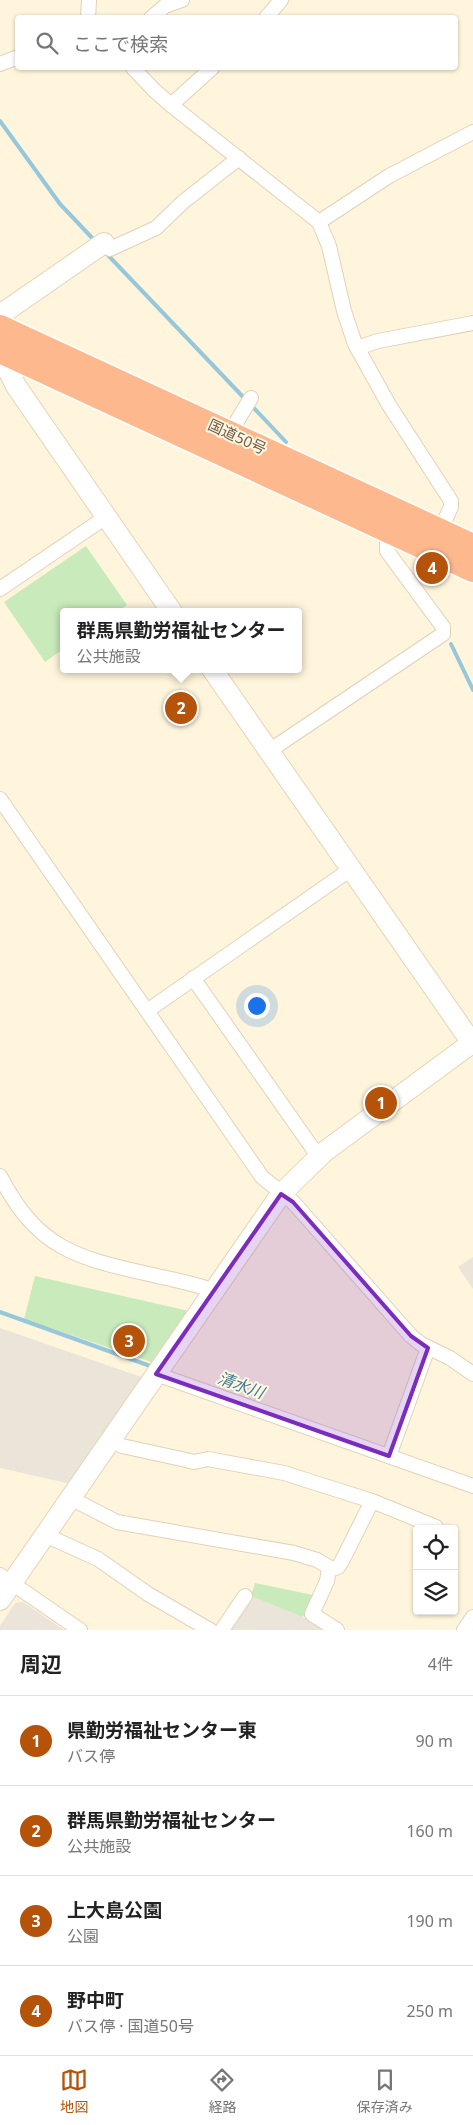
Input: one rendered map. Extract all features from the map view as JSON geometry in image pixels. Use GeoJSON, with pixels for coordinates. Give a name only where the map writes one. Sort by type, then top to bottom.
{"type":"FeatureCollection","features":[{"type":"Feature","properties":{"kind":"highway","name":"国道50号"},"geometry":{"type":"LineString","coordinates":[[1,341],[217,439],[440,531],[473,547]]}},
{"type":"Feature","properties":{"kind":"highway","name":"国道50号"},"geometry":{"type":"LineString","coordinates":[[217,439],[393,532],[473,569]]}},
{"type":"Feature","properties":{"kind":"street"},"geometry":{"type":"LineString","coordinates":[[88,15],[89,0]]}},
{"type":"Feature","properties":{"kind":"street"},"geometry":{"type":"LineString","coordinates":[[154,15],[165,6],[182,0]]}},
{"type":"Feature","properties":{"kind":"street"},"geometry":{"type":"LineString","coordinates":[[268,15],[281,0]]}},
{"type":"Feature","properties":{"kind":"street"},"geometry":{"type":"LineString","coordinates":[[0,64],[15,58]]}},
{"type":"Feature","properties":{"kind":"street"},"geometry":{"type":"LineString","coordinates":[[135,70],[171,105],[319,222],[329,246],[344,311],[358,348],[389,405],[449,497],[451,507],[440,531]]}},
{"type":"Feature","properties":{"kind":"street"},"geometry":{"type":"LineString","coordinates":[[171,105],[210,70]]}},
{"type":"Feature","properties":{"kind":"street"},"geometry":{"type":"LineString","coordinates":[[319,222],[389,176],[473,132]]}},
{"type":"Feature","properties":{"kind":"street"},"geometry":{"type":"LineString","coordinates":[[0,315],[107,246],[156,228],[183,202],[239,158]]}},
{"type":"Feature","properties":{"kind":"street"},"geometry":{"type":"LineString","coordinates":[[358,348],[378,341],[473,323]]}},
{"type":"Feature","properties":{"kind":"street"},"geometry":{"type":"LineString","coordinates":[[1,341],[7,368],[16,386],[169,608]]}},
{"type":"Feature","properties":{"kind":"street"},"geometry":{"type":"LineString","coordinates":[[217,439],[251,398]]}},
{"type":"Feature","properties":{"kind":"street"},"geometry":{"type":"LineString","coordinates":[[0,589],[106,517]]}},
{"type":"Feature","properties":{"kind":"street"},"geometry":{"type":"LineString","coordinates":[[269,751],[443,634],[443,627],[407,576],[389,555],[386,546],[393,532]]}},
{"type":"Feature","properties":{"kind":"street"},"geometry":{"type":"LineString","coordinates":[[0,1600],[6,1579],[44,1535],[281,1194],[318,1156],[473,1043],[215,673]]}},
{"type":"Feature","properties":{"kind":"street"},"geometry":{"type":"LineString","coordinates":[[0,799],[262,1176],[281,1194],[293,1202],[411,1336],[428,1348],[450,1358],[473,1374]]}},
{"type":"Feature","properties":{"kind":"street"},"geometry":{"type":"LineString","coordinates":[[146,1011],[351,869]]}},
{"type":"Feature","properties":{"kind":"street"},"geometry":{"type":"LineString","coordinates":[[194,978],[318,1156]]}},
{"type":"Feature","properties":{"kind":"street"},"geometry":{"type":"LineString","coordinates":[[0,1176],[14,1204],[29,1222],[50,1239],[73,1253],[105,1264],[203,1286],[214,1291]]}},
{"type":"Feature","properties":{"kind":"street"},"geometry":{"type":"LineString","coordinates":[[389,1456],[428,1348]]}},
{"type":"Feature","properties":{"kind":"street"},"geometry":{"type":"LineString","coordinates":[[156,1374],[473,1486]]}},
{"type":"Feature","properties":{"kind":"street"},"geometry":{"type":"LineString","coordinates":[[111,1440],[122,1446],[194,1462],[208,1459],[284,1473],[372,1501],[411,1515],[432,1525]]}},
{"type":"Feature","properties":{"kind":"street"},"geometry":{"type":"LineString","coordinates":[[70,1498],[117,1522],[294,1553],[317,1560],[329,1568],[335,1569],[342,1561],[372,1501]]}},
{"type":"Feature","properties":{"kind":"street"},"geometry":{"type":"LineString","coordinates":[[44,1535],[98,1559],[148,1594],[210,1630]]}},
{"type":"Feature","properties":{"kind":"street"},"geometry":{"type":"LineString","coordinates":[[329,1568],[327,1581],[312,1614],[337,1630]]}},
{"type":"Feature","properties":{"kind":"street"},"geometry":{"type":"LineString","coordinates":[[6,1579],[80,1630]]}},
{"type":"Feature","properties":{"kind":"street"},"geometry":{"type":"LineString","coordinates":[[222,1630],[245,1596]]}},
{"type":"Feature","properties":{"kind":"street"},"geometry":{"type":"LineString","coordinates":[[464,1630],[473,1618]]}},
{"type":"Feature","properties":{"kind":"highlighted area"},"geometry":{"type":"Polygon","coordinates":[[[281,1194],[293,1202],[411,1336],[428,1348],[389,1456],[156,1374],[281,1194]]]}},
{"type":"Feature","properties":{"kind":"shaded area"},"geometry":{"type":"Polygon","coordinates":[[[473,1257],[473,1289],[458,1267],[473,1257]]]}},
{"type":"Feature","properties":{"kind":"shaded area"},"geometry":{"type":"Polygon","coordinates":[[[0,1328],[147,1379],[76,1485],[0,1468],[0,1328]]]}},
{"type":"Feature","properties":{"kind":"shaded area"},"geometry":{"type":"Polygon","coordinates":[[[251,1596],[303,1617],[327,1630],[228,1630],[251,1596]]]}},
{"type":"Feature","properties":{"kind":"shaded area"},"geometry":{"type":"Polygon","coordinates":[[[23,1602],[64,1630],[0,1630],[0,1626],[15,1603],[23,1602]]]}},
{"type":"Feature","properties":{"kind":"green space"},"geometry":{"type":"Polygon","coordinates":[[[86,546],[127,605],[123,608],[60,608],[60,651],[45,662],[4,602],[86,546]]]}},
{"type":"Feature","properties":{"kind":"green space"},"geometry":{"type":"Polygon","coordinates":[[[35,1276],[189,1311],[154,1363],[24,1319],[35,1276]]]}},
{"type":"Feature","properties":{"kind":"green space"},"geometry":{"type":"Polygon","coordinates":[[[255,1583],[313,1595],[303,1617],[251,1596],[255,1583]]]}},
{"type":"Feature","properties":{"kind":"waterway"},"geometry":{"type":"LineString","coordinates":[[0,121],[60,204],[96,242]]}},
{"type":"Feature","properties":{"kind":"waterway"},"geometry":{"type":"LineString","coordinates":[[106,253],[246,400]]}},
{"type":"Feature","properties":{"kind":"waterway"},"geometry":{"type":"LineString","coordinates":[[251,405],[286,442]]}},
{"type":"Feature","properties":{"kind":"waterway"},"geometry":{"type":"LineString","coordinates":[[451,644],[473,690]]}},
{"type":"Feature","properties":{"kind":"waterway","name":"清水川"},"geometry":{"type":"LineString","coordinates":[[0,1312],[153,1367]]}},
{"type":"Feature","properties":{"kind":"place","name":"野中町"},"geometry":{"type":"Point","coordinates":[432,568]}},
{"type":"Feature","properties":{"kind":"place","name":"群馬県勤労福祉センター"},"geometry":{"type":"Point","coordinates":[181,708]}},
{"type":"Feature","properties":{"kind":"place","name":"県勤労福祉センター東"},"geometry":{"type":"Point","coordinates":[381,1103]}},
{"type":"Feature","properties":{"kind":"place","name":"上大島公園"},"geometry":{"type":"Point","coordinates":[129,1341]}}]}
